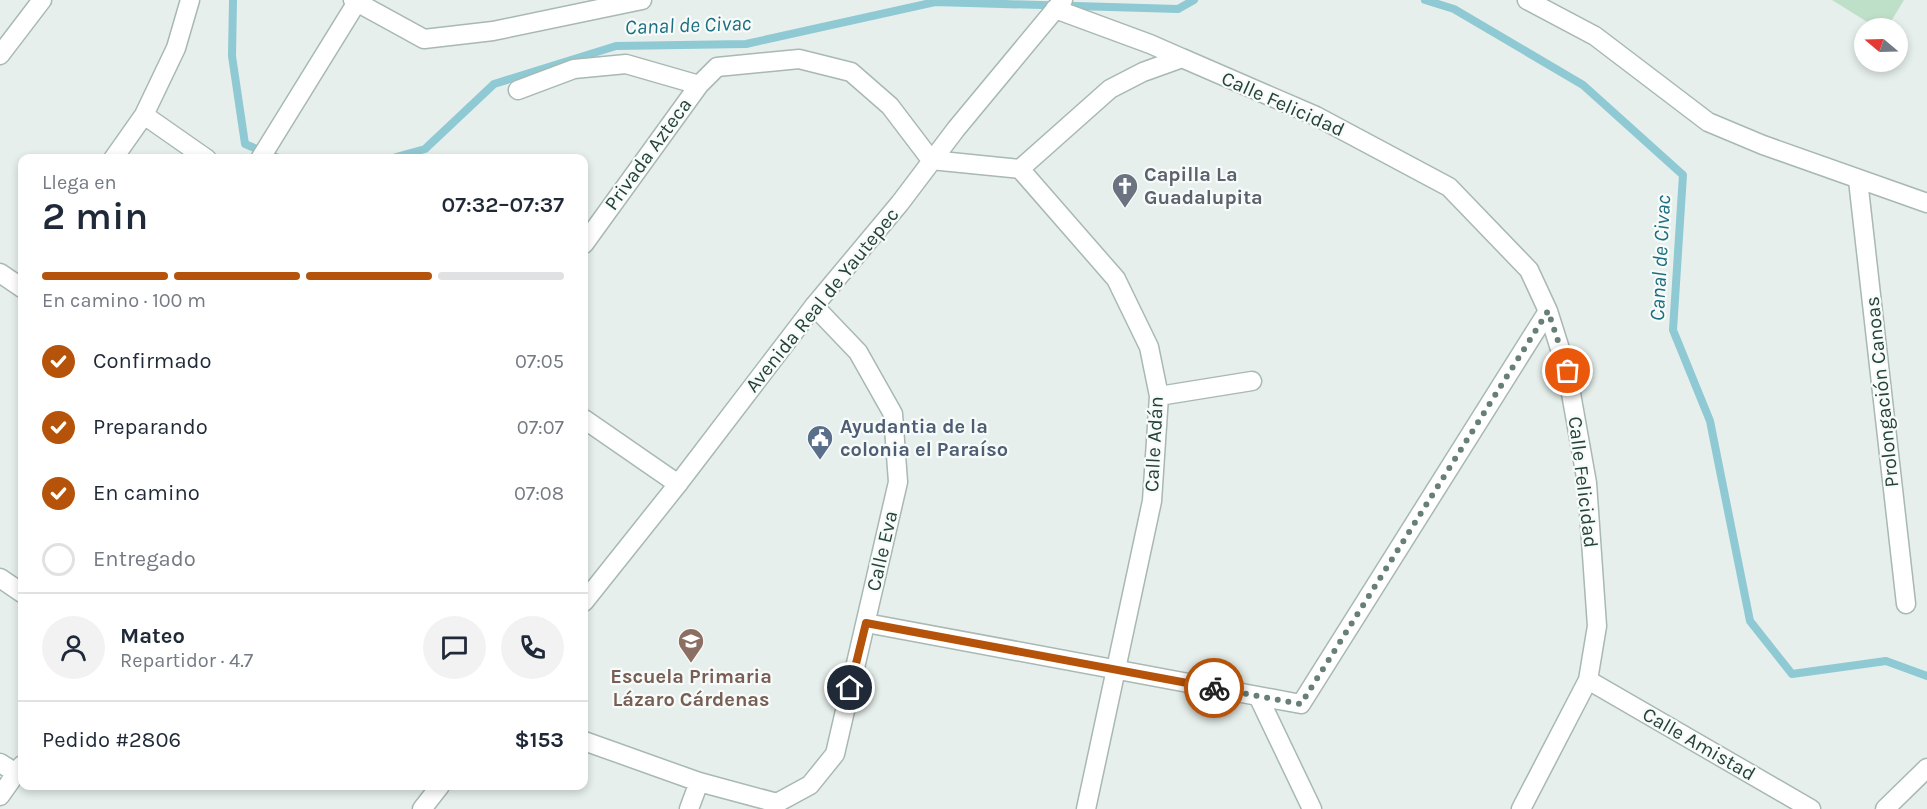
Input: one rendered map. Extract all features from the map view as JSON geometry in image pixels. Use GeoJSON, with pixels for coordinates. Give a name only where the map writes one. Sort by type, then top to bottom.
{"type":"FeatureCollection","features":[{"type":"Feature","properties":{"kind":"street"},"geometry":{"type":"LineString","coordinates":[[0,55],[42,0]]}},
{"type":"Feature","properties":{"kind":"street"},"geometry":{"type":"LineString","coordinates":[[117,154],[144,116],[176,48],[190,0]]}},
{"type":"Feature","properties":{"kind":"street"},"geometry":{"type":"LineString","coordinates":[[263,154],[355,1],[424,39],[493,31],[642,0]]}},
{"type":"Feature","properties":{"kind":"street"},"geometry":{"type":"LineString","coordinates":[[1527,0],[1595,36],[1708,122],[1763,145],[1927,203]]}},
{"type":"Feature","properties":{"kind":"street","name":"Calle Felicidad"},"geometry":{"type":"LineString","coordinates":[[1059,5],[1316,116],[1449,187],[1529,270],[1548,311],[1568,371],[1587,483],[1597,626],[1588,680],[1521,809]]}},
{"type":"Feature","properties":{"kind":"street","name":"Avenida Real de Yautepec"},"geometry":{"type":"LineString","coordinates":[[588,597],[814,306],[1059,5]]}},
{"type":"Feature","properties":{"kind":"street"},"geometry":{"type":"LineString","coordinates":[[931,160],[1020,169],[1110,89],[1143,72],[1182,58]]}},
{"type":"Feature","properties":{"kind":"street","name":"Privada Azteca"},"geometry":{"type":"LineString","coordinates":[[588,238],[699,85],[717,67],[799,59],[851,72],[890,106],[931,160]]}},
{"type":"Feature","properties":{"kind":"street"},"geometry":{"type":"LineString","coordinates":[[518,90],[574,69],[626,64],[699,85]]}},
{"type":"Feature","properties":{"kind":"street"},"geometry":{"type":"LineString","coordinates":[[144,116],[200,154]]}},
{"type":"Feature","properties":{"kind":"street","name":"Calle Adán"},"geometry":{"type":"LineString","coordinates":[[1020,169],[1116,279],[1149,347],[1159,396],[1152,501],[1086,809]]}},
{"type":"Feature","properties":{"kind":"street","name":"Prolongación Canoas"},"geometry":{"type":"LineString","coordinates":[[1858,180],[1906,604]]}},
{"type":"Feature","properties":{"kind":"street"},"geometry":{"type":"LineString","coordinates":[[0,273],[18,284]]}},
{"type":"Feature","properties":{"kind":"street","name":"Calle Eva"},"geometry":{"type":"LineString","coordinates":[[588,742],[699,782],[777,803],[810,785],[835,754],[898,482],[893,414],[858,352],[814,306]]}},
{"type":"Feature","properties":{"kind":"street"},"geometry":{"type":"LineString","coordinates":[[866,623],[1301,704],[1548,311]]}},
{"type":"Feature","properties":{"kind":"street"},"geometry":{"type":"LineString","coordinates":[[1159,396],[1252,381]]}},
{"type":"Feature","properties":{"kind":"street"},"geometry":{"type":"LineString","coordinates":[[588,422],[678,484]]}},
{"type":"Feature","properties":{"kind":"street"},"geometry":{"type":"LineString","coordinates":[[0,578],[18,590]]}},
{"type":"Feature","properties":{"kind":"street","name":"Calle Amistad"},"geometry":{"type":"LineString","coordinates":[[1588,680],[1811,809]]}},
{"type":"Feature","properties":{"kind":"street"},"geometry":{"type":"LineString","coordinates":[[1258,696],[1312,809]]}},
{"type":"Feature","properties":{"kind":"street"},"geometry":{"type":"LineString","coordinates":[[0,763],[18,769]]}},
{"type":"Feature","properties":{"kind":"street"},"geometry":{"type":"LineString","coordinates":[[1885,809],[1927,768]]}},
{"type":"Feature","properties":{"kind":"street"},"geometry":{"type":"LineString","coordinates":[[0,796],[18,770]]}},
{"type":"Feature","properties":{"kind":"street"},"geometry":{"type":"LineString","coordinates":[[688,809],[699,782]]}},
{"type":"Feature","properties":{"kind":"street"},"geometry":{"type":"LineString","coordinates":[[422,809],[437,790]]}},
{"type":"Feature","properties":{"kind":"green space"},"geometry":{"type":"Polygon","coordinates":[[[1832,0],[1904,0],[1893,18],[1861,18],[1832,0]]]}},
{"type":"Feature","properties":{"kind":"waterway","name":"Canal de Civac"},"geometry":{"type":"LineString","coordinates":[[233,0],[232,56],[245,144],[269,154]]}},
{"type":"Feature","properties":{"kind":"waterway","name":"Canal de Civac"},"geometry":{"type":"LineString","coordinates":[[407,154],[425,149],[494,84],[616,46],[746,44],[935,2],[1178,9],[1194,0]]}},
{"type":"Feature","properties":{"kind":"waterway","name":"Canal de Civac"},"geometry":{"type":"LineString","coordinates":[[1425,0],[1454,9],[1583,85],[1683,175],[1673,330],[1710,421],[1750,621],[1792,674],[1886,661],[1927,676]]}},
{"type":"Feature","properties":{"kind":"way so far"},"geometry":{"type":"LineString","coordinates":[[1214,688],[1301,704],[1548,311],[1568,371]]}},
{"type":"Feature","properties":{"kind":"place","name":"Capilla La Guadalupita"},"geometry":{"type":"Point","coordinates":[1125,209]}},
{"type":"Feature","properties":{"kind":"place","name":"Ayudantia de la colonia el Paraíso"},"geometry":{"type":"Point","coordinates":[820,461]}},
{"type":"Feature","properties":{"kind":"place","name":"Escuela Primaria Lázaro Cárdenas"},"geometry":{"type":"Point","coordinates":[691,664]}},
{"type":"Feature","properties":{"kind":"route"},"geometry":{"type":"LineString","coordinates":[[850,688],[866,623],[1214,688]]}}]}
